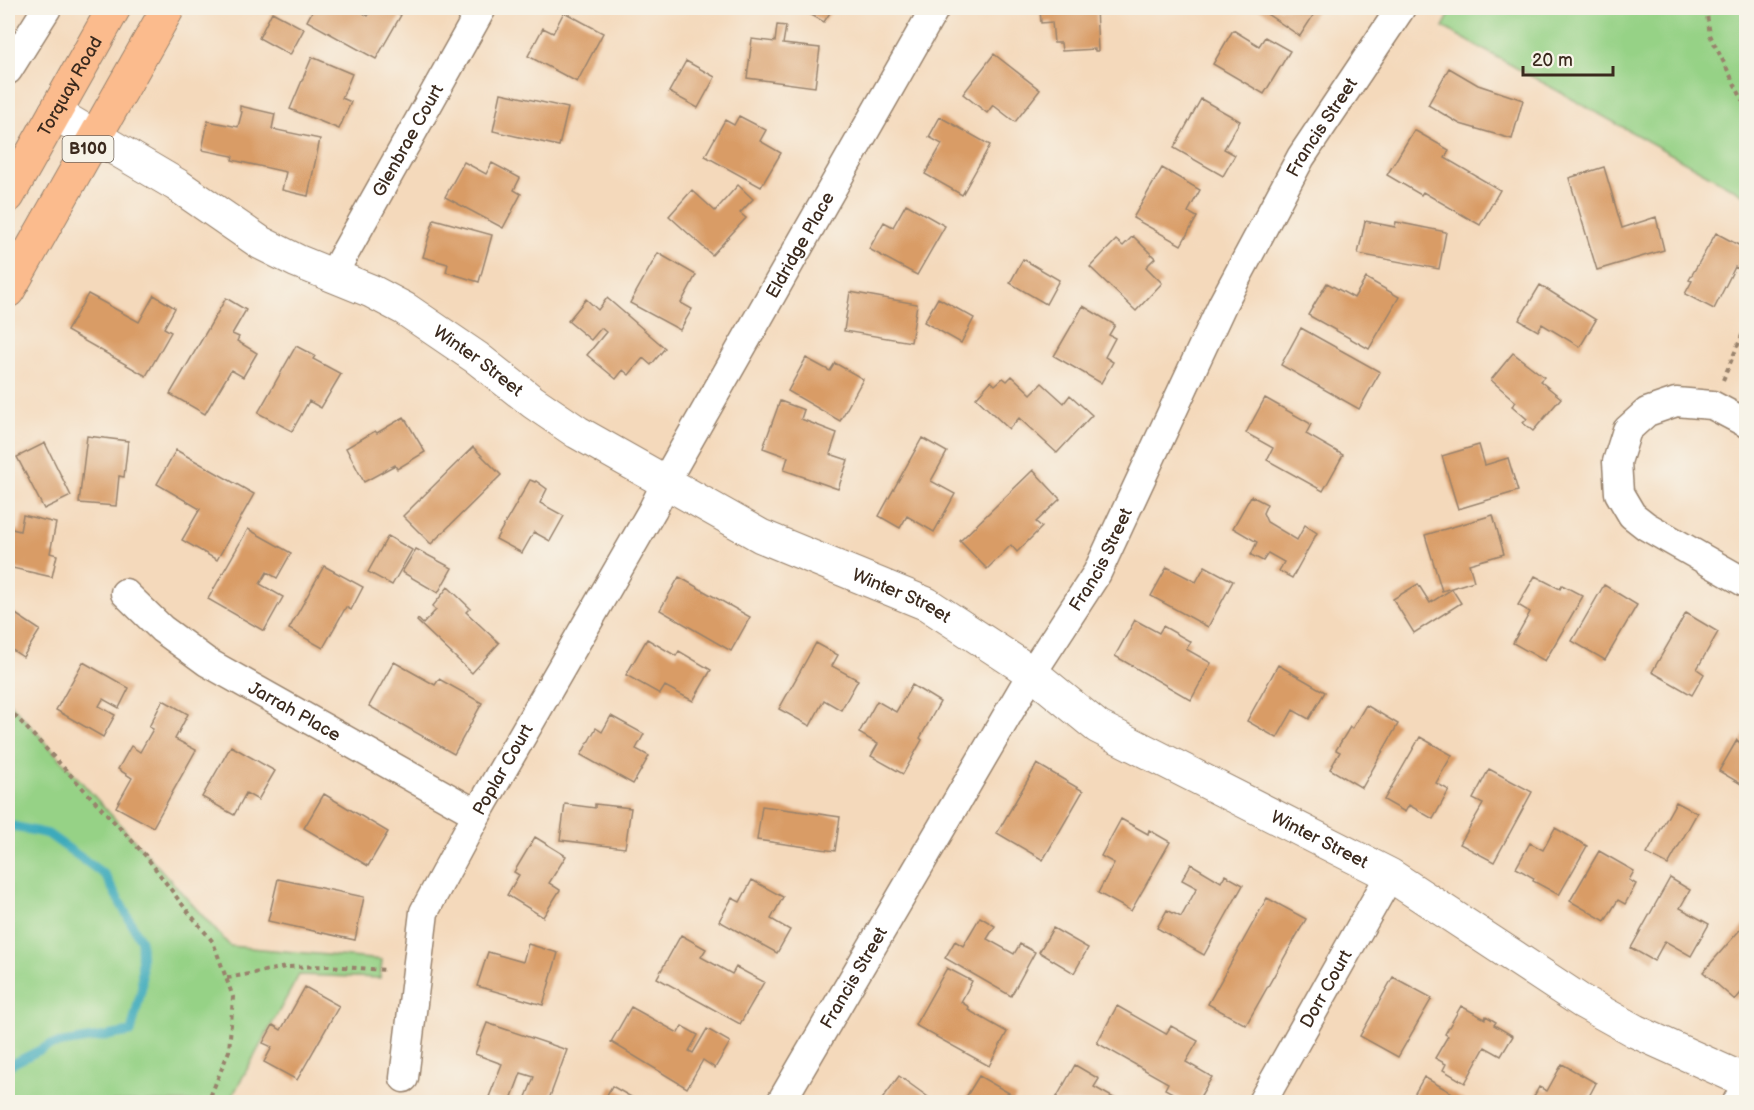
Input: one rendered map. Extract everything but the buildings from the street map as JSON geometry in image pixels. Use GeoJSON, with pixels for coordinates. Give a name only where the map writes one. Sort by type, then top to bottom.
{"type":"FeatureCollection","features":[{"type":"Feature","properties":{"kind":"main road","name":"Torquay Road"},"geometry":{"type":"LineString","coordinates":[[8,196],[114,8]]}},
{"type":"Feature","properties":{"kind":"main road","name":"B100"},"geometry":{"type":"LineString","coordinates":[[8,291],[168,8]]}},
{"type":"Feature","properties":{"kind":"street"},"geometry":{"type":"LineString","coordinates":[[8,70],[47,8]]}},
{"type":"Feature","properties":{"kind":"street","name":"Glenbrae Court"},"geometry":{"type":"LineString","coordinates":[[333,274],[482,8]]}},
{"type":"Feature","properties":{"kind":"street","name":"Eldridge Place"},"geometry":{"type":"LineString","coordinates":[[665,482],[935,8]]}},
{"type":"Feature","properties":{"kind":"street","name":"Francis Street"},"geometry":{"type":"LineString","coordinates":[[780,1102],[1032,673],[1097,573],[1223,303],[1301,157],[1401,8]]}},
{"type":"Feature","properties":{"kind":"street","name":"Winter Street"},"geometry":{"type":"LineString","coordinates":[[55,113],[177,185],[261,243],[297,261],[371,291],[405,309],[477,358],[568,426],[665,482],[761,536],[927,604],[1032,673],[1098,727],[1390,875],[1581,1001],[1635,1031],[1746,1083]]}},
{"type":"Feature","properties":{"kind":"street"},"geometry":{"type":"LineString","coordinates":[[1746,423],[1712,405],[1676,402],[1647,412],[1627,430],[1617,462],[1619,493],[1632,515],[1646,526],[1746,582]]}},
{"type":"Feature","properties":{"kind":"street","name":"Poplar Court"},"geometry":{"type":"LineString","coordinates":[[404,1078],[424,912],[477,814],[653,508],[665,482]]}},
{"type":"Feature","properties":{"kind":"street","name":"Jarrah Place"},"geometry":{"type":"LineString","coordinates":[[125,593],[162,629],[207,662],[477,814]]}},
{"type":"Feature","properties":{"kind":"street","name":"Dorr Court"},"geometry":{"type":"LineString","coordinates":[[1262,1102],[1390,875]]}},
{"type":"Feature","properties":{"kind":"street"},"geometry":{"type":"LineString","coordinates":[[1737,1102],[1746,1083]]}},
{"type":"Feature","properties":{"kind":"path"},"geometry":{"type":"LineString","coordinates":[[1706,8],[1710,35],[1746,107]]}},
{"type":"Feature","properties":{"kind":"path"},"geometry":{"type":"LineString","coordinates":[[1712,405],[1746,326]]}},
{"type":"Feature","properties":{"kind":"path"},"geometry":{"type":"LineString","coordinates":[[8,708],[145,855],[213,942],[233,997],[229,1051],[208,1102]]}},
{"type":"Feature","properties":{"kind":"path"},"geometry":{"type":"LineString","coordinates":[[227,978],[286,966],[386,970]]}},
{"type":"Feature","properties":{"kind":"green space"},"geometry":{"type":"Polygon","coordinates":[[[1453,8],[1746,8],[1746,196],[1443,27],[1453,8]]]}},
{"type":"Feature","properties":{"kind":"green space"},"geometry":{"type":"Polygon","coordinates":[[[8,701],[230,946],[382,960],[380,978],[299,975],[229,1102],[8,1102],[8,701]]]}},
{"type":"Feature","properties":{"kind":"waterway"},"geometry":{"type":"LineString","coordinates":[[8,825],[48,834],[105,875],[141,941],[142,987],[131,1032],[50,1045],[8,1066]]}}]}
